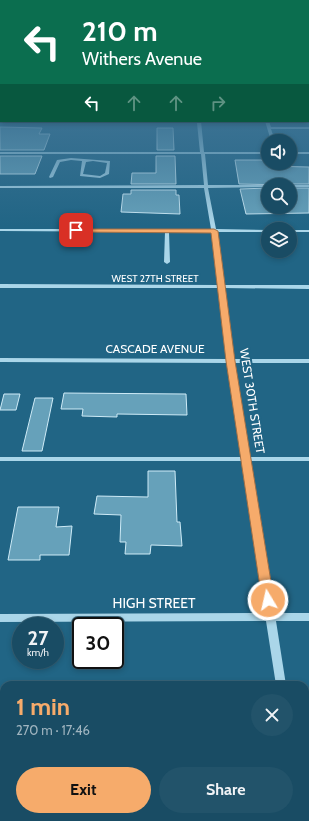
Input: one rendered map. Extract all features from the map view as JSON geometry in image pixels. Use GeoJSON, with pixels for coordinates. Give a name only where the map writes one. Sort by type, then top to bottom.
{"type":"FeatureCollection","features":[{"type":"Feature","properties":{"kind":"street","name":"WEST 30TH STREET"},"geometry":{"type":"LineString","coordinates":[[203,149],[206,186],[214,231],[231,361],[280,681]]}},
{"type":"Feature","properties":{"kind":"street"},"geometry":{"type":"LineString","coordinates":[[0,153],[261,153]]}},
{"type":"Feature","properties":{"kind":"street"},"geometry":{"type":"LineString","coordinates":[[93,160],[94,153]]}},
{"type":"Feature","properties":{"kind":"street"},"geometry":{"type":"LineString","coordinates":[[297,153],[309,153]]}},
{"type":"Feature","properties":{"kind":"street"},"geometry":{"type":"LineString","coordinates":[[51,177],[58,161],[71,159],[93,160],[109,162],[107,174],[100,177],[81,175],[82,164],[88,160]]}},
{"type":"Feature","properties":{"kind":"street"},"geometry":{"type":"LineString","coordinates":[[0,187],[261,186]]}},
{"type":"Feature","properties":{"kind":"street"},"geometry":{"type":"LineString","coordinates":[[297,186],[309,186]]}},
{"type":"Feature","properties":{"kind":"street"},"geometry":{"type":"LineString","coordinates":[[0,230],[261,231]]}},
{"type":"Feature","properties":{"kind":"street"},"geometry":{"type":"LineString","coordinates":[[167,231],[167,262]]}},
{"type":"Feature","properties":{"kind":"street"},"geometry":{"type":"LineString","coordinates":[[297,231],[309,231]]}},
{"type":"Feature","properties":{"kind":"street","name":"WEST 27TH STREET"},"geometry":{"type":"LineString","coordinates":[[0,286],[222,288],[309,287]]}},
{"type":"Feature","properties":{"kind":"street","name":"CASCADE AVENUE"},"geometry":{"type":"LineString","coordinates":[[0,360],[309,361]]}},
{"type":"Feature","properties":{"kind":"street"},"geometry":{"type":"LineString","coordinates":[[0,459],[309,459]]}},
{"type":"Feature","properties":{"kind":"street","name":"HIGH STREET"},"geometry":{"type":"LineString","coordinates":[[0,618],[309,616]]}},
{"type":"Feature","properties":{"kind":"building"},"geometry":{"type":"Polygon","coordinates":[[[0,149],[44,149],[44,150],[0,149]]]}},
{"type":"Feature","properties":{"kind":"building"},"geometry":{"type":"Polygon","coordinates":[[[174,149],[174,150],[157,150],[174,149]]]}},
{"type":"Feature","properties":{"kind":"building"},"geometry":{"type":"Polygon","coordinates":[[[0,156],[42,156],[35,174],[0,174],[0,156]]]}},
{"type":"Feature","properties":{"kind":"building"},"geometry":{"type":"Polygon","coordinates":[[[156,156],[175,156],[176,184],[131,184],[132,173],[156,173],[156,156]]]}},
{"type":"Feature","properties":{"kind":"building"},"geometry":{"type":"Polygon","coordinates":[[[235,160],[261,160],[261,170],[297,170],[297,167],[309,167],[309,184],[297,184],[297,178],[261,178],[261,184],[239,184],[235,160]]]}},
{"type":"Feature","properties":{"kind":"building"},"geometry":{"type":"Polygon","coordinates":[[[261,188],[261,214],[246,214],[240,189],[261,188]]]}},
{"type":"Feature","properties":{"kind":"building"},"geometry":{"type":"Polygon","coordinates":[[[297,188],[309,188],[309,213],[297,213],[297,188]]]}},
{"type":"Feature","properties":{"kind":"building"},"geometry":{"type":"Polygon","coordinates":[[[131,190],[176,190],[176,195],[179,195],[180,214],[121,212],[123,194],[131,194],[131,190]]]}},
{"type":"Feature","properties":{"kind":"building"},"geometry":{"type":"Polygon","coordinates":[[[64,393],[186,394],[187,415],[117,414],[117,417],[82,416],[83,409],[61,409],[64,393]]]}},
{"type":"Feature","properties":{"kind":"building"},"geometry":{"type":"Polygon","coordinates":[[[4,394],[20,394],[16,410],[0,410],[4,394]]]}},
{"type":"Feature","properties":{"kind":"building"},"geometry":{"type":"Polygon","coordinates":[[[35,398],[53,398],[42,451],[22,451],[35,398]]]}},
{"type":"Feature","properties":{"kind":"building"},"geometry":{"type":"Polygon","coordinates":[[[148,471],[175,471],[177,522],[180,522],[182,546],[151,545],[150,554],[125,554],[126,542],[120,542],[121,515],[94,514],[97,496],[148,497],[148,471]]]}},
{"type":"Feature","properties":{"kind":"building"},"geometry":{"type":"Polygon","coordinates":[[[18,507],[59,507],[56,527],[72,526],[69,555],[40,555],[40,560],[8,560],[18,507]]]}},
{"type":"Feature","properties":{"kind":"route"},"geometry":{"type":"LineString","coordinates":[[76,230],[214,231],[231,361],[268,600]]}}]}
